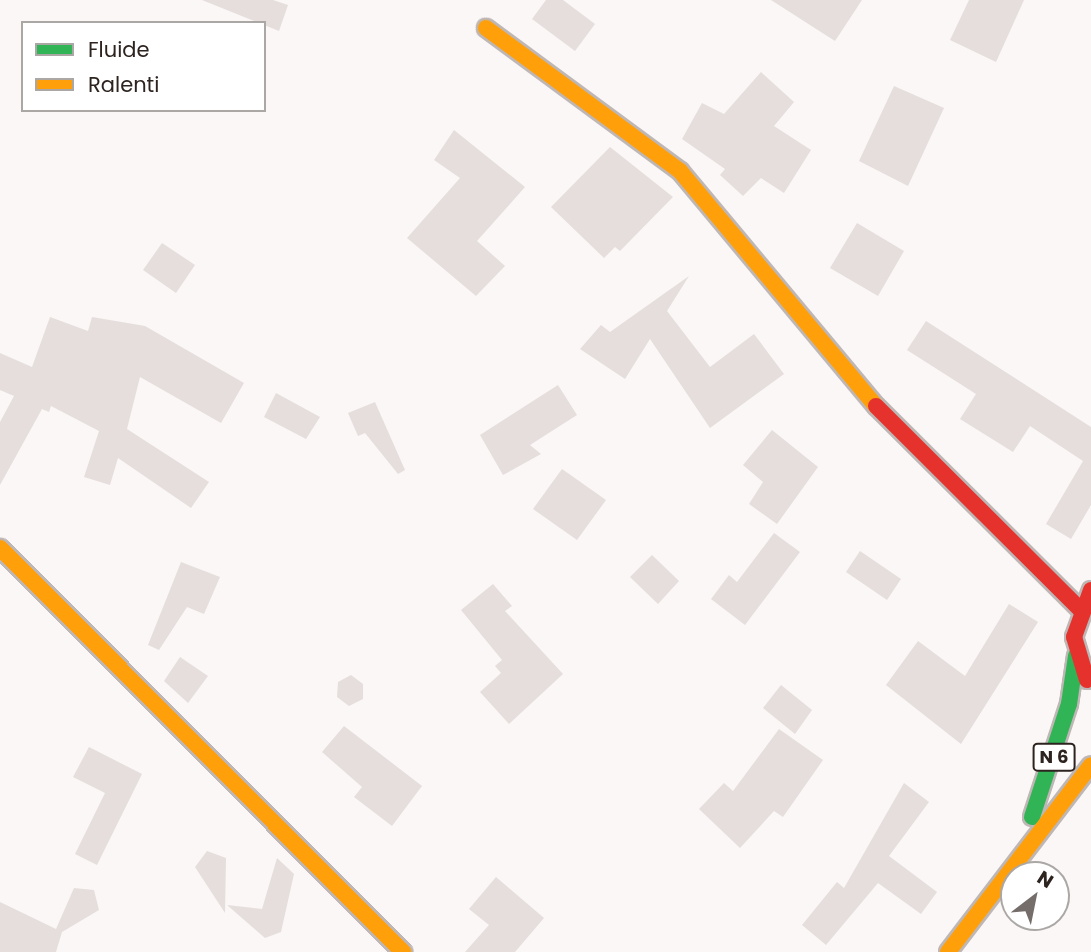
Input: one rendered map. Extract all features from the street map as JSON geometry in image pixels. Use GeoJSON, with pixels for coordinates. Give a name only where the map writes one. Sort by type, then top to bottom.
{"type":"FeatureCollection","features":[{"type":"Feature","properties":{"kind":"main road"},"geometry":{"type":"LineString","coordinates":[[486,28],[680,171],[889,421],[1080,609]]}},
{"type":"Feature","properties":{"kind":"main road"},"geometry":{"type":"LineString","coordinates":[[0,548],[403,952]]}},
{"type":"Feature","properties":{"kind":"main road"},"geometry":{"type":"LineString","coordinates":[[1091,590],[1080,609],[1076,656],[1091,687]]}},
{"type":"Feature","properties":{"kind":"main road","name":"N 6"},"geometry":{"type":"LineString","coordinates":[[1017,854],[1047,782],[1076,656]]}},
{"type":"Feature","properties":{"kind":"main road","name":"N 6"},"geometry":{"type":"LineString","coordinates":[[948,952],[1017,854],[1091,765]]}},
{"type":"Feature","properties":{"kind":"building"},"geometry":{"type":"Polygon","coordinates":[[[202,0],[273,0],[288,5],[279,31],[266,26],[266,21],[254,21],[202,0]]]}},
{"type":"Feature","properties":{"kind":"building"},"geometry":{"type":"Polygon","coordinates":[[[546,0],[563,0],[595,24],[575,51],[532,19],[546,0]]]}},
{"type":"Feature","properties":{"kind":"building"},"geometry":{"type":"Polygon","coordinates":[[[771,0],[862,0],[835,41],[771,0]]]}},
{"type":"Feature","properties":{"kind":"building"},"geometry":{"type":"Polygon","coordinates":[[[969,0],[1024,0],[996,62],[950,40],[969,0]]]}},
{"type":"Feature","properties":{"kind":"building"},"geometry":{"type":"Polygon","coordinates":[[[761,72],[794,102],[774,126],[811,150],[784,193],[761,178],[743,196],[720,175],[725,169],[682,139],[702,103],[724,114],[761,72]]]}},
{"type":"Feature","properties":{"kind":"building"},"geometry":{"type":"Polygon","coordinates":[[[894,86],[944,108],[908,186],[859,161],[894,86]]]}},
{"type":"Feature","properties":{"kind":"building"},"geometry":{"type":"Polygon","coordinates":[[[454,130],[525,187],[477,241],[505,266],[476,296],[407,238],[460,178],[434,160],[454,130]]]}},
{"type":"Feature","properties":{"kind":"building"},"geometry":{"type":"Polygon","coordinates":[[[610,147],[673,197],[620,251],[615,247],[604,258],[551,207],[610,147]]]}},
{"type":"Feature","properties":{"kind":"building"},"geometry":{"type":"Polygon","coordinates":[[[857,223],[904,251],[878,296],[830,268],[857,223]]]}},
{"type":"Feature","properties":{"kind":"building"},"geometry":{"type":"Polygon","coordinates":[[[162,243],[195,265],[176,293],[143,270],[162,243]]]}},
{"type":"Feature","properties":{"kind":"building"},"geometry":{"type":"Polygon","coordinates":[[[689,276],[667,311],[710,367],[754,334],[784,374],[710,428],[650,339],[625,379],[580,349],[601,325],[610,332],[689,276]]]}},
{"type":"Feature","properties":{"kind":"building"},"geometry":{"type":"Polygon","coordinates":[[[50,317],[88,331],[92,317],[145,326],[244,383],[221,423],[140,377],[127,429],[209,482],[191,508],[118,458],[110,485],[84,477],[99,431],[51,406],[49,412],[42,409],[0,485],[0,422],[14,396],[0,390],[0,353],[32,367],[50,317]]]}},
{"type":"Feature","properties":{"kind":"building"},"geometry":{"type":"Polygon","coordinates":[[[926,321],[1091,427],[1091,505],[1071,539],[1046,524],[1083,461],[1030,426],[1013,452],[960,419],[976,394],[907,350],[926,321]]]}},
{"type":"Feature","properties":{"kind":"building"},"geometry":{"type":"Polygon","coordinates":[[[558,385],[577,415],[530,445],[541,454],[503,475],[480,435],[558,385]]]}},
{"type":"Feature","properties":{"kind":"building"},"geometry":{"type":"Polygon","coordinates":[[[276,393],[320,417],[306,439],[264,417],[276,393]]]}},
{"type":"Feature","properties":{"kind":"building"},"geometry":{"type":"Polygon","coordinates":[[[375,402],[405,470],[398,474],[365,433],[358,436],[348,413],[375,402]]]}},
{"type":"Feature","properties":{"kind":"building"},"geometry":{"type":"Polygon","coordinates":[[[772,430],[818,467],[777,524],[749,504],[763,482],[743,465],[772,430]]]}},
{"type":"Feature","properties":{"kind":"building"},"geometry":{"type":"Polygon","coordinates":[[[562,469],[606,500],[577,540],[533,509],[562,469]]]}},
{"type":"Feature","properties":{"kind":"building"},"geometry":{"type":"Polygon","coordinates":[[[774,533],[800,552],[745,625],[711,599],[729,575],[737,582],[774,533]]]}},
{"type":"Feature","properties":{"kind":"building"},"geometry":{"type":"Polygon","coordinates":[[[860,551],[901,579],[887,600],[846,572],[860,551]]]}},
{"type":"Feature","properties":{"kind":"building"},"geometry":{"type":"Polygon","coordinates":[[[652,555],[679,581],[658,604],[630,577],[652,555]]]}},
{"type":"Feature","properties":{"kind":"building"},"geometry":{"type":"Polygon","coordinates":[[[181,562],[220,577],[204,614],[187,607],[159,650],[148,645],[181,562]]]}},
{"type":"Feature","properties":{"kind":"building"},"geometry":{"type":"Polygon","coordinates":[[[493,584],[512,606],[505,611],[563,674],[509,724],[480,692],[501,673],[495,666],[502,660],[461,610],[493,584]]]}},
{"type":"Feature","properties":{"kind":"building"},"geometry":{"type":"Polygon","coordinates":[[[1009,604],[1038,622],[961,744],[886,685],[918,641],[965,676],[1009,604]]]}},
{"type":"Feature","properties":{"kind":"building"},"geometry":{"type":"Polygon","coordinates":[[[180,657],[208,676],[188,703],[164,681],[180,657]]]}},
{"type":"Feature","properties":{"kind":"building"},"geometry":{"type":"Polygon","coordinates":[[[351,675],[363,684],[363,699],[349,706],[337,697],[338,682],[351,675]]]}},
{"type":"Feature","properties":{"kind":"building"},"geometry":{"type":"Polygon","coordinates":[[[781,685],[812,710],[795,734],[763,708],[781,685]]]}},
{"type":"Feature","properties":{"kind":"building"},"geometry":{"type":"Polygon","coordinates":[[[344,726],[422,786],[392,826],[354,797],[362,787],[322,752],[344,726]]]}},
{"type":"Feature","properties":{"kind":"building"},"geometry":{"type":"Polygon","coordinates":[[[779,729],[823,760],[783,817],[774,811],[740,848],[699,809],[724,783],[733,791],[779,729]]]}},
{"type":"Feature","properties":{"kind":"building"},"geometry":{"type":"Polygon","coordinates":[[[89,747],[142,774],[97,865],[75,854],[105,793],[73,777],[89,747]]]}},
{"type":"Feature","properties":{"kind":"building"},"geometry":{"type":"Polygon","coordinates":[[[904,783],[929,802],[889,856],[937,892],[921,914],[878,883],[826,945],[802,925],[837,882],[844,888],[904,783]]]}},
{"type":"Feature","properties":{"kind":"building"},"geometry":{"type":"Polygon","coordinates":[[[207,851],[226,858],[225,913],[195,867],[207,851]]]}},
{"type":"Feature","properties":{"kind":"building"},"geometry":{"type":"Polygon","coordinates":[[[277,858],[294,874],[281,932],[265,938],[227,905],[262,909],[277,858]]]}},
{"type":"Feature","properties":{"kind":"building"},"geometry":{"type":"Polygon","coordinates":[[[496,877],[544,918],[515,952],[465,952],[489,925],[469,909],[496,877]]]}},
{"type":"Feature","properties":{"kind":"building"},"geometry":{"type":"Polygon","coordinates":[[[74,888],[94,890],[99,910],[62,932],[56,952],[0,952],[0,902],[56,929],[74,888]]]}},
{"type":"Feature","properties":{"kind":"traffic: fast"},"geometry":{"type":"LineString","coordinates":[[1032,817],[1069,704],[1076,656]]}},
{"type":"Feature","properties":{"kind":"traffic: slow"},"geometry":{"type":"LineString","coordinates":[[486,28],[680,171],[876,406]]}},
{"type":"Feature","properties":{"kind":"traffic: slow"},"geometry":{"type":"LineString","coordinates":[[0,548],[403,952]]}},
{"type":"Feature","properties":{"kind":"traffic: slow"},"geometry":{"type":"LineString","coordinates":[[948,952],[1091,765]]}},
{"type":"Feature","properties":{"kind":"traffic: jam"},"geometry":{"type":"LineString","coordinates":[[876,406],[1080,609]]}},
{"type":"Feature","properties":{"kind":"traffic: jam"},"geometry":{"type":"LineString","coordinates":[[1087,680],[1074,637],[1091,590]]}}]}
